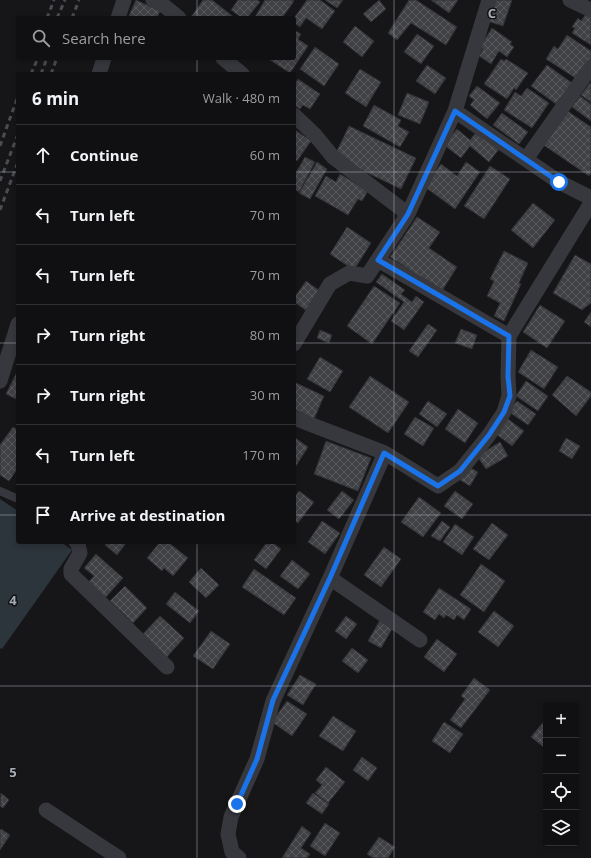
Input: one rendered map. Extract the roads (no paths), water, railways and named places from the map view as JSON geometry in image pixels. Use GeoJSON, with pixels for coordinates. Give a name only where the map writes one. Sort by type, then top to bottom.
{"type":"FeatureCollection","features":[{"type":"Feature","properties":{"kind":"street"},"geometry":{"type":"LineString","coordinates":[[119,16],[124,0]]}},
{"type":"Feature","properties":{"kind":"street"},"geometry":{"type":"LineString","coordinates":[[296,341],[330,284],[349,273],[367,276],[408,214],[455,111],[489,0]]}},
{"type":"Feature","properties":{"kind":"street"},"geometry":{"type":"LineString","coordinates":[[570,0],[591,10]]}},
{"type":"Feature","properties":{"kind":"street"},"geometry":{"type":"LineString","coordinates":[[160,1],[177,16]]}},
{"type":"Feature","properties":{"kind":"street"},"geometry":{"type":"LineString","coordinates":[[100,72],[103,60]]}},
{"type":"Feature","properties":{"kind":"street"},"geometry":{"type":"LineString","coordinates":[[226,60],[240,72]]}},
{"type":"Feature","properties":{"kind":"street"},"geometry":{"type":"LineString","coordinates":[[526,159],[591,67]]}},
{"type":"Feature","properties":{"kind":"street"},"geometry":{"type":"LineString","coordinates":[[455,111],[559,182],[591,198]]}},
{"type":"Feature","properties":{"kind":"street"},"geometry":{"type":"LineString","coordinates":[[296,117],[315,135],[333,157],[408,214]]}},
{"type":"Feature","properties":{"kind":"street"},"geometry":{"type":"LineString","coordinates":[[296,419],[384,453],[438,486],[460,471],[489,435],[504,412],[510,396],[508,376],[509,336],[591,203]]}},
{"type":"Feature","properties":{"kind":"street"},"geometry":{"type":"LineString","coordinates":[[378,260],[509,336]]}},
{"type":"Feature","properties":{"kind":"street"},"geometry":{"type":"LineString","coordinates":[[0,380],[16,330]]}},
{"type":"Feature","properties":{"kind":"street"},"geometry":{"type":"LineString","coordinates":[[233,856],[228,834],[231,817],[257,759],[273,700],[330,578],[384,453]]}},
{"type":"Feature","properties":{"kind":"street"},"geometry":{"type":"LineString","coordinates":[[78,544],[80,553],[71,574],[167,667]]}},
{"type":"Feature","properties":{"kind":"street"},"geometry":{"type":"LineString","coordinates":[[330,578],[420,640]]}},
{"type":"Feature","properties":{"kind":"street"},"geometry":{"type":"LineString","coordinates":[[46,810],[119,858]]}},
{"type":"Feature","properties":{"kind":"lane"},"geometry":{"type":"LineString","coordinates":[[0,491],[16,498]]}},
{"type":"Feature","properties":{"kind":"railway"},"geometry":{"type":"LineString","coordinates":[[48,16],[54,0]]}},
{"type":"Feature","properties":{"kind":"railway"},"geometry":{"type":"LineString","coordinates":[[58,16],[65,0]]}},
{"type":"Feature","properties":{"kind":"railway"},"geometry":{"type":"LineString","coordinates":[[73,16],[79,0]]}},
{"type":"Feature","properties":{"kind":"railway"},"geometry":{"type":"LineString","coordinates":[[32,72],[37,60]]}},
{"type":"Feature","properties":{"kind":"railway"},"geometry":{"type":"LineString","coordinates":[[42,72],[46,60]]}},
{"type":"Feature","properties":{"kind":"railway"},"geometry":{"type":"LineString","coordinates":[[52,72],[56,60]]}},
{"type":"Feature","properties":{"kind":"railway"},"geometry":{"type":"LineString","coordinates":[[0,146],[16,102]]}},
{"type":"Feature","properties":{"kind":"railway"},"geometry":{"type":"LineString","coordinates":[[0,181],[16,139]]}},
{"type":"Feature","properties":{"kind":"railway"},"geometry":{"type":"LineString","coordinates":[[0,210],[16,167]]}}]}
